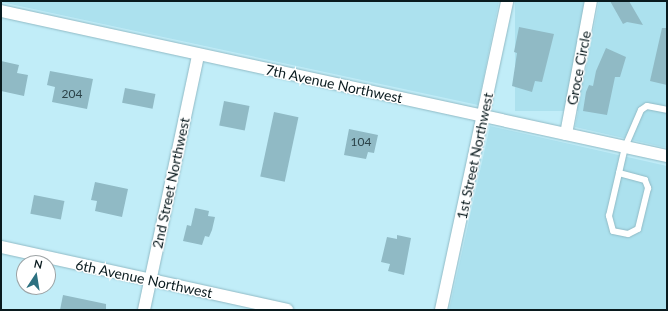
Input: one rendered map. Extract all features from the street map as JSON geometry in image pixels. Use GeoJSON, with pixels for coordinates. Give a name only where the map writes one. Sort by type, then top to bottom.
{"type":"FeatureCollection","features":[{"type":"Feature","properties":{"kind":"street","name":"1st Street Northwest"},"geometry":{"type":"LineString","coordinates":[[441,310],[508,1]]}},
{"type":"Feature","properties":{"kind":"street","name":"Groce Circle"},"geometry":{"type":"LineString","coordinates":[[566,134],[592,1]]}},
{"type":"Feature","properties":{"kind":"street","name":"7th Avenue Northwest"},"geometry":{"type":"LineString","coordinates":[[1,11],[667,156]]}},
{"type":"Feature","properties":{"kind":"street","name":"2nd Street Northwest"},"geometry":{"type":"LineString","coordinates":[[144,310],[198,55]]}},
{"type":"Feature","properties":{"kind":"street","name":"6th Avenue Northwest"},"geometry":{"type":"LineString","coordinates":[[1,247],[287,310]]}},
{"type":"Feature","properties":{"kind":"lane"},"geometry":{"type":"LineString","coordinates":[[619,173],[644,180],[648,188],[638,229],[628,234],[613,231],[609,216],[625,147],[641,110],[647,106],[667,110]]}},
{"type":"Feature","properties":{"kind":"shaded area"},"geometry":{"type":"Polygon","coordinates":[[[1,1],[499,1],[478,105],[1,2],[1,1]]]}},
{"type":"Feature","properties":{"kind":"shaded area"},"geometry":{"type":"Polygon","coordinates":[[[515,1],[584,1],[584,111],[515,111],[515,1]]]}},
{"type":"Feature","properties":{"kind":"shaded area"},"geometry":{"type":"Polygon","coordinates":[[[599,1],[667,1],[667,148],[575,127],[599,1]]]}},
{"type":"Feature","properties":{"kind":"shaded area"},"geometry":{"type":"Polygon","coordinates":[[[490,126],[667,166],[667,310],[449,310],[490,126]]]}},
{"type":"Feature","properties":{"kind":"building"},"geometry":{"type":"Polygon","coordinates":[[[610,1],[629,1],[643,25],[627,22],[623,24],[610,1]]]}},
{"type":"Feature","properties":{"kind":"building"},"geometry":{"type":"Polygon","coordinates":[[[519,27],[554,34],[542,82],[535,81],[532,92],[512,86],[517,53],[514,52],[519,27]]]}},
{"type":"Feature","properties":{"kind":"building"},"geometry":{"type":"Polygon","coordinates":[[[662,28],[667,28],[667,85],[650,81],[662,28]]]}},
{"type":"Feature","properties":{"kind":"building"},"geometry":{"type":"Polygon","coordinates":[[[606,48],[626,57],[620,77],[615,77],[607,115],[583,111],[586,92],[589,85],[593,86],[596,71],[606,48]]]}},
{"type":"Feature","properties":{"kind":"building"},"geometry":{"type":"Polygon","coordinates":[[[1,61],[19,65],[17,73],[28,75],[24,96],[1,91],[1,61]]]}},
{"type":"Feature","properties":{"kind":"building"},"geometry":{"type":"Polygon","coordinates":[[[50,71],[93,79],[87,109],[52,102],[55,87],[47,85],[50,71]]]}},
{"type":"Feature","properties":{"kind":"building"},"geometry":{"type":"Polygon","coordinates":[[[125,88],[155,94],[153,109],[122,103],[125,88]]]}},
{"type":"Feature","properties":{"kind":"building"},"geometry":{"type":"Polygon","coordinates":[[[224,101],[250,106],[245,131],[219,126],[224,101]]]}},
{"type":"Feature","properties":{"kind":"building"},"geometry":{"type":"Polygon","coordinates":[[[274,112],[298,117],[285,182],[260,177],[274,112]]]}},
{"type":"Feature","properties":{"kind":"building"},"geometry":{"type":"Polygon","coordinates":[[[349,129],[378,135],[374,153],[368,152],[366,159],[344,155],[349,129]]]}},
{"type":"Feature","properties":{"kind":"building"},"geometry":{"type":"Polygon","coordinates":[[[95,182],[128,189],[122,217],[95,211],[97,201],[91,200],[95,182]]]}},
{"type":"Feature","properties":{"kind":"building"},"geometry":{"type":"Polygon","coordinates":[[[34,195],[64,201],[61,220],[30,214],[34,195]]]}},
{"type":"Feature","properties":{"kind":"building"},"geometry":{"type":"Polygon","coordinates":[[[195,208],[209,211],[208,216],[215,217],[209,237],[205,236],[202,245],[183,241],[187,225],[191,226],[195,208]]]}},
{"type":"Feature","properties":{"kind":"building"},"geometry":{"type":"Polygon","coordinates":[[[397,235],[411,238],[404,275],[388,271],[390,264],[381,262],[387,237],[397,239],[397,235]]]}},
{"type":"Feature","properties":{"kind":"building"},"geometry":{"type":"Polygon","coordinates":[[[63,295],[106,304],[106,310],[60,310],[63,295]]]}}]}
